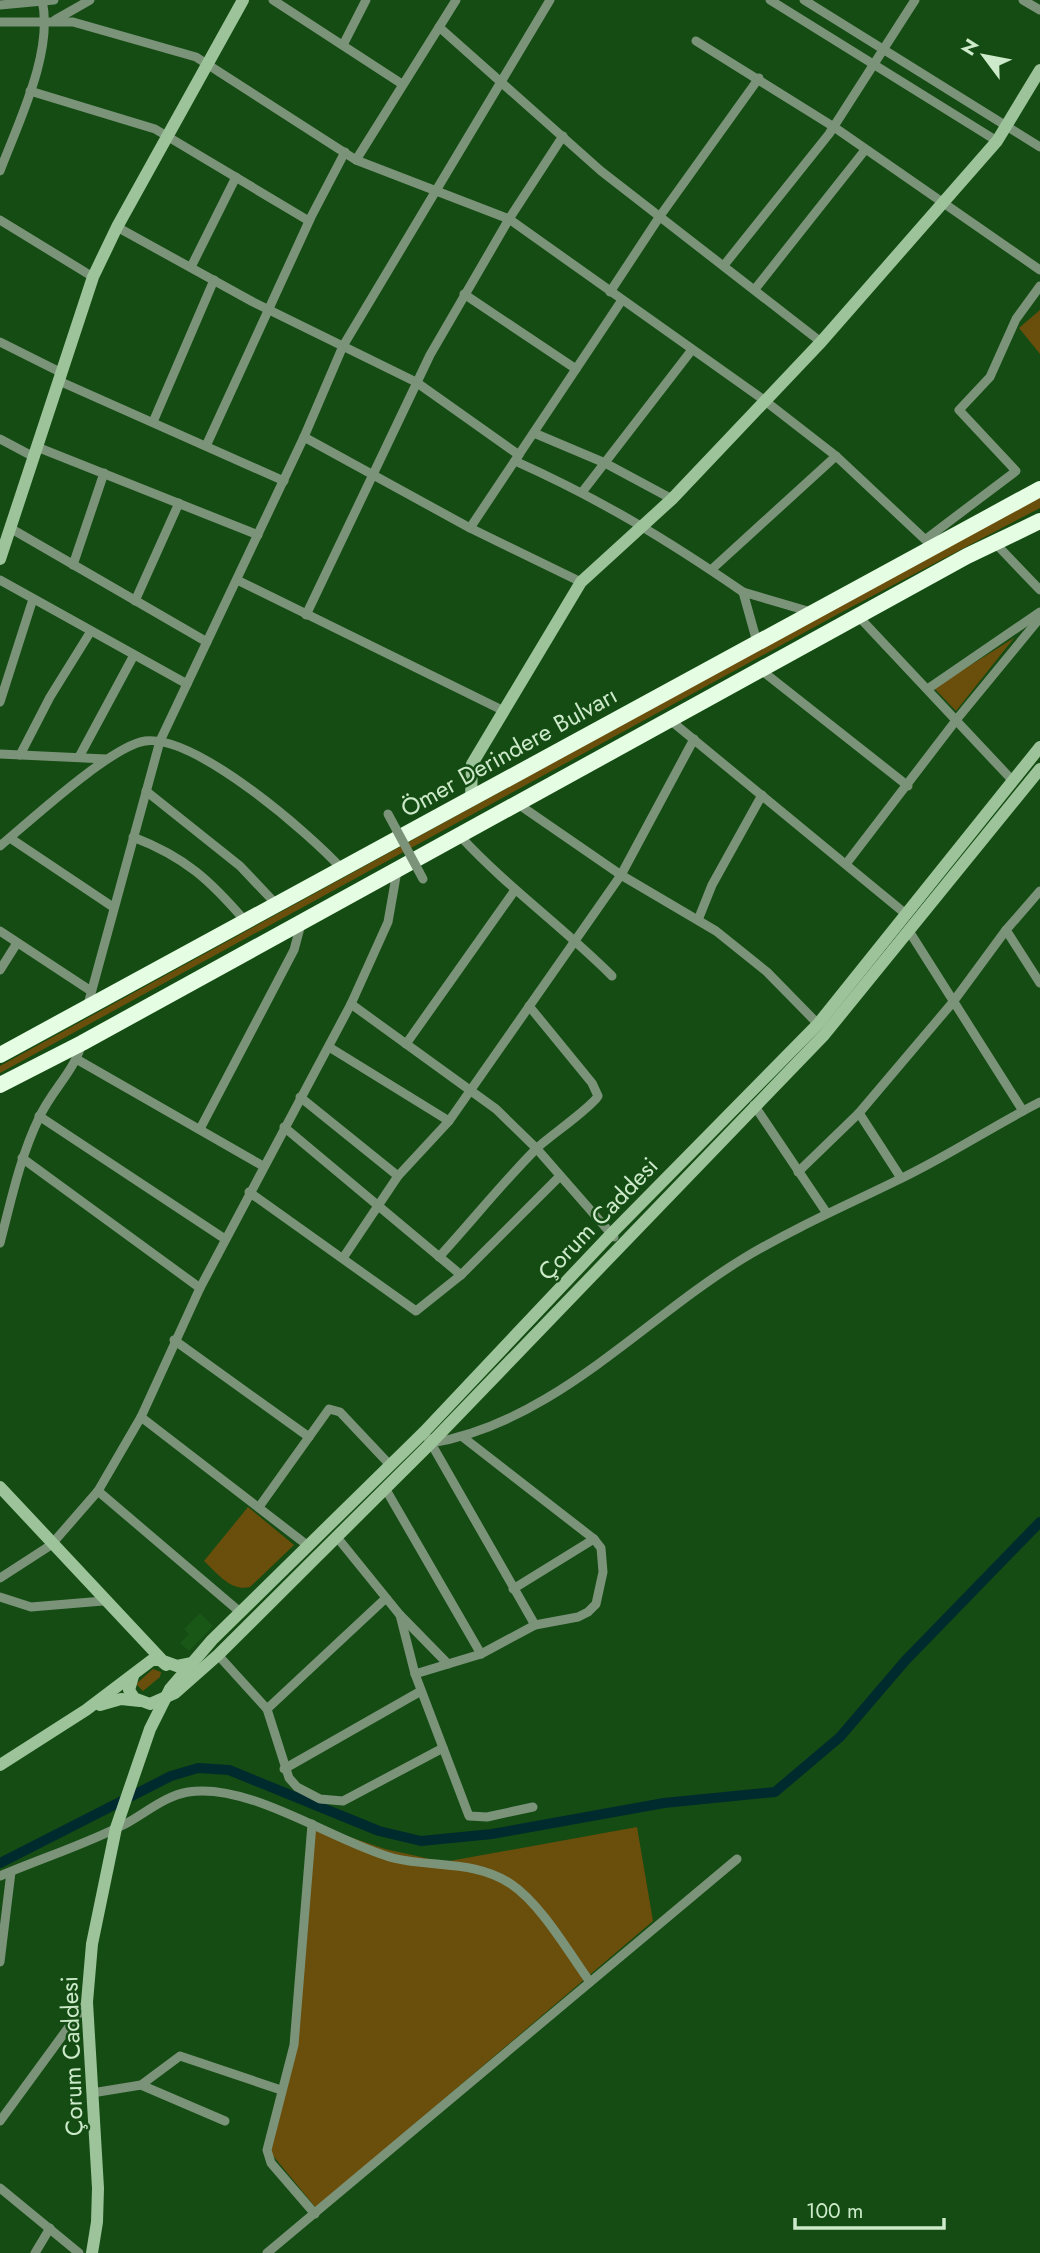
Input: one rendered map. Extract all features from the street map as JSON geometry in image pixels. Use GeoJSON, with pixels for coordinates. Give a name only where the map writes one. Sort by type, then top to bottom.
{"type":"FeatureCollection","features":[{"type":"Feature","properties":{"kind":"highway","name":"Ömer Derindere Bulvarı"},"geometry":{"type":"LineString","coordinates":[[0,1055],[471,800],[930,543],[1040,489]]}},
{"type":"Feature","properties":{"kind":"highway","name":"Ömer Derindere Bulvarı"},"geometry":{"type":"LineString","coordinates":[[0,1085],[82,1043],[761,670],[1040,521]]}},
{"type":"Feature","properties":{"kind":"main road"},"geometry":{"type":"LineString","coordinates":[[0,559],[6,533],[36,452],[93,277],[117,227],[243,0]]}},
{"type":"Feature","properties":{"kind":"main road"},"geometry":{"type":"LineString","coordinates":[[471,800],[472,764],[502,710],[582,582],[672,499],[821,342],[997,141],[1040,71]]}},
{"type":"Feature","properties":{"kind":"main road","name":"Çorum Caddesi"},"geometry":{"type":"LineString","coordinates":[[164,1700],[218,1655],[385,1488],[427,1437],[818,1024],[1040,747]]}},
{"type":"Feature","properties":{"kind":"main road","name":"Çorum Caddesi"},"geometry":{"type":"LineString","coordinates":[[615,1239],[824,1035],[1040,769]]}},
{"type":"Feature","properties":{"kind":"main road","name":"Çorum Caddesi"},"geometry":{"type":"LineString","coordinates":[[92,2253],[97,2222],[98,2188],[87,2002],[97,1912],[116,1828],[154,1720],[173,1685],[240,1612],[390,1465],[427,1437]]}},
{"type":"Feature","properties":{"kind":"main road"},"geometry":{"type":"LineString","coordinates":[[0,1488],[156,1656],[173,1685]]}},
{"type":"Feature","properties":{"kind":"main road"},"geometry":{"type":"LineString","coordinates":[[156,1656],[177,1666],[193,1662]]}},
{"type":"Feature","properties":{"kind":"main road"},"geometry":{"type":"LineString","coordinates":[[0,1765],[86,1710],[156,1656]]}},
{"type":"Feature","properties":{"kind":"main road"},"geometry":{"type":"LineString","coordinates":[[133,1676],[129,1690],[150,1708],[154,1720]]}},
{"type":"Feature","properties":{"kind":"main road"},"geometry":{"type":"LineString","coordinates":[[86,1710],[117,1700],[164,1700]]}},
{"type":"Feature","properties":{"kind":"street"},"geometry":{"type":"LineString","coordinates":[[0,5],[54,0]]}},
{"type":"Feature","properties":{"kind":"street"},"geometry":{"type":"LineString","coordinates":[[48,20],[90,0]]}},
{"type":"Feature","properties":{"kind":"street"},"geometry":{"type":"LineString","coordinates":[[273,0],[402,84]]}},
{"type":"Feature","properties":{"kind":"street"},"geometry":{"type":"LineString","coordinates":[[343,45],[366,0]]}},
{"type":"Feature","properties":{"kind":"street"},"geometry":{"type":"LineString","coordinates":[[356,160],[456,0]]}},
{"type":"Feature","properties":{"kind":"street"},"geometry":{"type":"LineString","coordinates":[[87,1008],[160,741],[284,481],[344,346],[550,0]]}},
{"type":"Feature","properties":{"kind":"street"},"geometry":{"type":"LineString","coordinates":[[770,0],[997,141]]}},
{"type":"Feature","properties":{"kind":"street"},"geometry":{"type":"LineString","coordinates":[[804,0],[1040,147]]}},
{"type":"Feature","properties":{"kind":"street"},"geometry":{"type":"LineString","coordinates":[[725,264],[834,127],[915,0]]}},
{"type":"Feature","properties":{"kind":"street"},"geometry":{"type":"LineString","coordinates":[[1023,0],[1040,10]]}},
{"type":"Feature","properties":{"kind":"street"},"geometry":{"type":"LineString","coordinates":[[0,171],[30,91],[42,46],[48,20],[42,1]]}},
{"type":"Feature","properties":{"kind":"street"},"geometry":{"type":"LineString","coordinates":[[0,22],[73,22],[176,50],[208,65],[356,160],[509,219],[691,351],[764,400],[836,456],[930,543],[1016,471],[959,410],[990,377],[1016,319],[1040,286]]}},
{"type":"Feature","properties":{"kind":"street"},"geometry":{"type":"LineString","coordinates":[[439,27],[601,171],[725,264],[821,342]]}},
{"type":"Feature","properties":{"kind":"street"},"geometry":{"type":"LineString","coordinates":[[696,41],[760,78],[834,127],[946,202],[1040,270]]}},
{"type":"Feature","properties":{"kind":"street"},"geometry":{"type":"LineString","coordinates":[[610,292],[660,216],[760,78]]}},
{"type":"Feature","properties":{"kind":"street"},"geometry":{"type":"LineString","coordinates":[[30,91],[134,122],[167,137],[309,221]]}},
{"type":"Feature","properties":{"kind":"street"},"geometry":{"type":"LineString","coordinates":[[306,615],[416,382],[464,294],[562,136]]}},
{"type":"Feature","properties":{"kind":"street"},"geometry":{"type":"LineString","coordinates":[[755,289],[865,150]]}},
{"type":"Feature","properties":{"kind":"street"},"geometry":{"type":"LineString","coordinates":[[206,446],[309,221],[345,152]]}},
{"type":"Feature","properties":{"kind":"street"},"geometry":{"type":"LineString","coordinates":[[191,267],[236,177]]}},
{"type":"Feature","properties":{"kind":"street"},"geometry":{"type":"LineString","coordinates":[[0,220],[93,277]]}},
{"type":"Feature","properties":{"kind":"street"},"geometry":{"type":"LineString","coordinates":[[117,227],[269,310],[416,382],[517,458],[644,526],[743,592],[811,612]]}},
{"type":"Feature","properties":{"kind":"street"},"geometry":{"type":"LineString","coordinates":[[153,422],[214,280]]}},
{"type":"Feature","properties":{"kind":"street"},"geometry":{"type":"LineString","coordinates":[[464,294],[576,369]]}},
{"type":"Feature","properties":{"kind":"street"},"geometry":{"type":"LineString","coordinates":[[470,528],[622,300]]}},
{"type":"Feature","properties":{"kind":"street"},"geometry":{"type":"LineString","coordinates":[[0,342],[61,377],[284,481]]}},
{"type":"Feature","properties":{"kind":"street"},"geometry":{"type":"LineString","coordinates":[[583,491],[691,351]]}},
{"type":"Feature","properties":{"kind":"street"},"geometry":{"type":"LineString","coordinates":[[534,433],[604,463],[672,499]]}},
{"type":"Feature","properties":{"kind":"street"},"geometry":{"type":"LineString","coordinates":[[304,437],[470,528],[582,582]]}},
{"type":"Feature","properties":{"kind":"street"},"geometry":{"type":"LineString","coordinates":[[0,439],[104,473],[258,535]]}},
{"type":"Feature","properties":{"kind":"street"},"geometry":{"type":"LineString","coordinates":[[711,570],[836,456]]}},
{"type":"Feature","properties":{"kind":"street"},"geometry":{"type":"LineString","coordinates":[[73,565],[104,473]]}},
{"type":"Feature","properties":{"kind":"street"},"geometry":{"type":"LineString","coordinates":[[135,601],[179,503]]}},
{"type":"Feature","properties":{"kind":"street"},"geometry":{"type":"LineString","coordinates":[[6,533],[73,565],[207,642]]}},
{"type":"Feature","properties":{"kind":"street"},"geometry":{"type":"LineString","coordinates":[[995,543],[1040,590]]}},
{"type":"Feature","properties":{"kind":"street"},"geometry":{"type":"LineString","coordinates":[[0,580],[187,684]]}},
{"type":"Feature","properties":{"kind":"street"},"geometry":{"type":"LineString","coordinates":[[237,580],[502,710]]}},
{"type":"Feature","properties":{"kind":"street"},"geometry":{"type":"LineString","coordinates":[[743,592],[757,642]]}},
{"type":"Feature","properties":{"kind":"street"},"geometry":{"type":"LineString","coordinates":[[0,702],[33,598]]}},
{"type":"Feature","properties":{"kind":"street"},"geometry":{"type":"LineString","coordinates":[[929,688],[1040,612]]}},
{"type":"Feature","properties":{"kind":"street"},"geometry":{"type":"LineString","coordinates":[[859,617],[929,688],[1013,780]]}},
{"type":"Feature","properties":{"kind":"street"},"geometry":{"type":"LineString","coordinates":[[846,864],[957,719],[1040,618]]}},
{"type":"Feature","properties":{"kind":"street"},"geometry":{"type":"LineString","coordinates":[[20,755],[91,631]]}},
{"type":"Feature","properties":{"kind":"street"},"geometry":{"type":"LineString","coordinates":[[79,757],[134,654]]}},
{"type":"Feature","properties":{"kind":"street"},"geometry":{"type":"LineString","coordinates":[[761,670],[908,786]]}},
{"type":"Feature","properties":{"kind":"street"},"geometry":{"type":"LineString","coordinates":[[670,720],[907,915]]}},
{"type":"Feature","properties":{"kind":"street"},"geometry":{"type":"LineString","coordinates":[[344,1258],[398,1176],[449,1121],[621,875],[694,739]]}},
{"type":"Feature","properties":{"kind":"street"},"geometry":{"type":"LineString","coordinates":[[0,846],[107,759],[143,741],[160,741],[217,765],[314,839],[342,869]]}},
{"type":"Feature","properties":{"kind":"street"},"geometry":{"type":"LineString","coordinates":[[0,754],[107,759]]}},
{"type":"Feature","properties":{"kind":"street"},"geometry":{"type":"LineString","coordinates":[[146,791],[240,866],[277,905]]}},
{"type":"Feature","properties":{"kind":"street"},"geometry":{"type":"LineString","coordinates":[[698,920],[712,885],[762,795]]}},
{"type":"Feature","properties":{"kind":"street"},"geometry":{"type":"LineString","coordinates":[[518,804],[621,875],[698,920],[767,972],[818,1024]]}},
{"type":"Feature","properties":{"kind":"street"},"geometry":{"type":"LineString","coordinates":[[388,814],[423,879]]}},
{"type":"Feature","properties":{"kind":"street"},"geometry":{"type":"LineString","coordinates":[[460,836],[515,890],[576,940],[611,976]]}},
{"type":"Feature","properties":{"kind":"street"},"geometry":{"type":"LineString","coordinates":[[133,837],[166,850],[199,871],[246,922]]}},
{"type":"Feature","properties":{"kind":"street"},"geometry":{"type":"LineString","coordinates":[[10,838],[113,907]]}},
{"type":"Feature","properties":{"kind":"street"},"geometry":{"type":"LineString","coordinates":[[0,1578],[51,1545],[98,1491],[141,1417],[200,1288],[351,1004],[388,922],[397,871]]}},
{"type":"Feature","properties":{"kind":"street"},"geometry":{"type":"LineString","coordinates":[[406,1044],[515,890]]}},
{"type":"Feature","properties":{"kind":"street"},"geometry":{"type":"LineString","coordinates":[[799,1172],[859,1113],[953,1002],[1006,930],[1040,891]]}},
{"type":"Feature","properties":{"kind":"street"},"geometry":{"type":"LineString","coordinates":[[200,1129],[295,950],[302,923]]}},
{"type":"Feature","properties":{"kind":"street"},"geometry":{"type":"LineString","coordinates":[[1006,930],[1040,983]]}},
{"type":"Feature","properties":{"kind":"street"},"geometry":{"type":"LineString","coordinates":[[0,931],[91,991]]}},
{"type":"Feature","properties":{"kind":"street"},"geometry":{"type":"LineString","coordinates":[[909,931],[1023,1111]]}},
{"type":"Feature","properties":{"kind":"street"},"geometry":{"type":"LineString","coordinates":[[0,970],[17,943]]}},
{"type":"Feature","properties":{"kind":"street"},"geometry":{"type":"LineString","coordinates":[[351,1004],[496,1109],[537,1149],[615,1239]]}},
{"type":"Feature","properties":{"kind":"street"},"geometry":{"type":"LineString","coordinates":[[439,1257],[537,1149],[574,1115],[594,1103],[598,1092],[529,1006]]}},
{"type":"Feature","properties":{"kind":"street"},"geometry":{"type":"LineString","coordinates":[[0,1240],[22,1157],[39,1116],[78,1060],[82,1043]]}},
{"type":"Feature","properties":{"kind":"street"},"geometry":{"type":"LineString","coordinates":[[329,1046],[449,1121]]}},
{"type":"Feature","properties":{"kind":"street"},"geometry":{"type":"LineString","coordinates":[[78,1060],[263,1166]]}},
{"type":"Feature","properties":{"kind":"street"},"geometry":{"type":"LineString","coordinates":[[300,1097],[398,1176]]}},
{"type":"Feature","properties":{"kind":"street"},"geometry":{"type":"LineString","coordinates":[[427,1437],[464,1438],[552,1395],[742,1259],[826,1212],[901,1178],[1040,1102]]}},
{"type":"Feature","properties":{"kind":"street"},"geometry":{"type":"LineString","coordinates":[[754,1105],[826,1212]]}},
{"type":"Feature","properties":{"kind":"street"},"geometry":{"type":"LineString","coordinates":[[859,1113],[901,1178]]}},
{"type":"Feature","properties":{"kind":"street"},"geometry":{"type":"LineString","coordinates":[[39,1116],[225,1239]]}},
{"type":"Feature","properties":{"kind":"street"},"geometry":{"type":"LineString","coordinates":[[284,1127],[461,1275]]}},
{"type":"Feature","properties":{"kind":"street"},"geometry":{"type":"LineString","coordinates":[[22,1157],[200,1288]]}},
{"type":"Feature","properties":{"kind":"street"},"geometry":{"type":"LineString","coordinates":[[249,1192],[416,1311],[461,1275],[560,1176]]}},
{"type":"Feature","properties":{"kind":"street"},"geometry":{"type":"LineString","coordinates":[[174,1340],[309,1437]]}},
{"type":"Feature","properties":{"kind":"street"},"geometry":{"type":"LineString","coordinates":[[259,1507],[326,1412],[335,1409],[390,1465]]}},
{"type":"Feature","properties":{"kind":"street"},"geometry":{"type":"LineString","coordinates":[[141,1417],[307,1545]]}},
{"type":"Feature","properties":{"kind":"street"},"geometry":{"type":"LineString","coordinates":[[427,1437],[535,1625]]}},
{"type":"Feature","properties":{"kind":"street"},"geometry":{"type":"LineString","coordinates":[[415,1674],[481,1654],[535,1625],[578,1617],[596,1604],[603,1572],[601,1548],[594,1539],[464,1438]]}},
{"type":"Feature","properties":{"kind":"street"},"geometry":{"type":"LineString","coordinates":[[385,1488],[481,1654]]}},
{"type":"Feature","properties":{"kind":"street"},"geometry":{"type":"LineString","coordinates":[[98,1491],[240,1612]]}},
{"type":"Feature","properties":{"kind":"street"},"geometry":{"type":"LineString","coordinates":[[337,1536],[400,1615],[448,1664]]}},
{"type":"Feature","properties":{"kind":"street"},"geometry":{"type":"LineString","coordinates":[[513,1589],[594,1539]]}},
{"type":"Feature","properties":{"kind":"street"},"geometry":{"type":"LineString","coordinates":[[0,1597],[32,1607],[103,1601]]}},
{"type":"Feature","properties":{"kind":"street"},"geometry":{"type":"LineString","coordinates":[[267,1709],[386,1598]]}},
{"type":"Feature","properties":{"kind":"street"},"geometry":{"type":"LineString","coordinates":[[400,1615],[415,1674],[469,1816],[487,1817],[533,1807]]}},
{"type":"Feature","properties":{"kind":"street"},"geometry":{"type":"LineString","coordinates":[[218,1655],[267,1709],[284,1769],[297,1787],[320,1799],[336,1802],[443,1748]]}},
{"type":"Feature","properties":{"kind":"street"},"geometry":{"type":"LineString","coordinates":[[284,1769],[421,1691]]}},
{"type":"Feature","properties":{"kind":"street"},"geometry":{"type":"LineString","coordinates":[[0,1877],[116,1828],[172,1796],[197,1791],[235,1796],[393,1857],[473,1867],[502,1878],[527,1896],[590,1982]]}},
{"type":"Feature","properties":{"kind":"street"},"geometry":{"type":"LineString","coordinates":[[312,1824],[295,2045],[281,2090],[267,2156],[315,2214]]}},
{"type":"Feature","properties":{"kind":"street"},"geometry":{"type":"LineString","coordinates":[[267,2253],[737,1858]]}},
{"type":"Feature","properties":{"kind":"street"},"geometry":{"type":"LineString","coordinates":[[0,1962],[11,1871]]}},
{"type":"Feature","properties":{"kind":"street"},"geometry":{"type":"LineString","coordinates":[[0,2121],[87,2002]]}},
{"type":"Feature","properties":{"kind":"street"},"geometry":{"type":"LineString","coordinates":[[92,2093],[141,2085],[173,2059],[187,2056],[281,2090]]}},
{"type":"Feature","properties":{"kind":"street"},"geometry":{"type":"LineString","coordinates":[[141,2085],[225,2121]]}},
{"type":"Feature","properties":{"kind":"street"},"geometry":{"type":"LineString","coordinates":[[0,2188],[79,2253]]}},
{"type":"Feature","properties":{"kind":"street"},"geometry":{"type":"LineString","coordinates":[[35,2253],[50,2228]]}},
{"type":"Feature","properties":{"kind":"shaded area"},"geometry":{"type":"Polygon","coordinates":[[[1040,310],[1040,354],[1019,328],[1040,310]]]}},
{"type":"Feature","properties":{"kind":"shaded area"},"geometry":{"type":"Polygon","coordinates":[[[1040,496],[1040,508],[840,613],[0,1073],[0,1066],[1040,496]]]}},
{"type":"Feature","properties":{"kind":"shaded area"},"geometry":{"type":"Polygon","coordinates":[[[1014,638],[956,711],[934,688],[1014,638]]]}},
{"type":"Feature","properties":{"kind":"shaded area"},"geometry":{"type":"Polygon","coordinates":[[[248,1507],[294,1545],[250,1587],[243,1588],[225,1580],[204,1561],[248,1507]]]}},
{"type":"Feature","properties":{"kind":"shaded area"},"geometry":{"type":"Polygon","coordinates":[[[200,1613],[213,1626],[189,1651],[180,1643],[189,1634],[184,1629],[200,1613]]]}},
{"type":"Feature","properties":{"kind":"shaded area"},"geometry":{"type":"Polygon","coordinates":[[[153,1669],[161,1672],[160,1677],[143,1691],[136,1684],[153,1669]]]}},
{"type":"Feature","properties":{"kind":"shaded area"},"geometry":{"type":"Polygon","coordinates":[[[312,1824],[385,1849],[444,1862],[637,1827],[653,1921],[316,2208],[270,2152],[294,2045],[312,1824]]]}},
{"type":"Feature","properties":{"kind":"waterway"},"geometry":{"type":"LineString","coordinates":[[0,1863],[171,1776],[198,1768],[229,1770],[379,1831],[421,1841],[492,1834],[664,1803],[775,1792],[840,1737],[905,1661],[1040,1522]]}}]}
